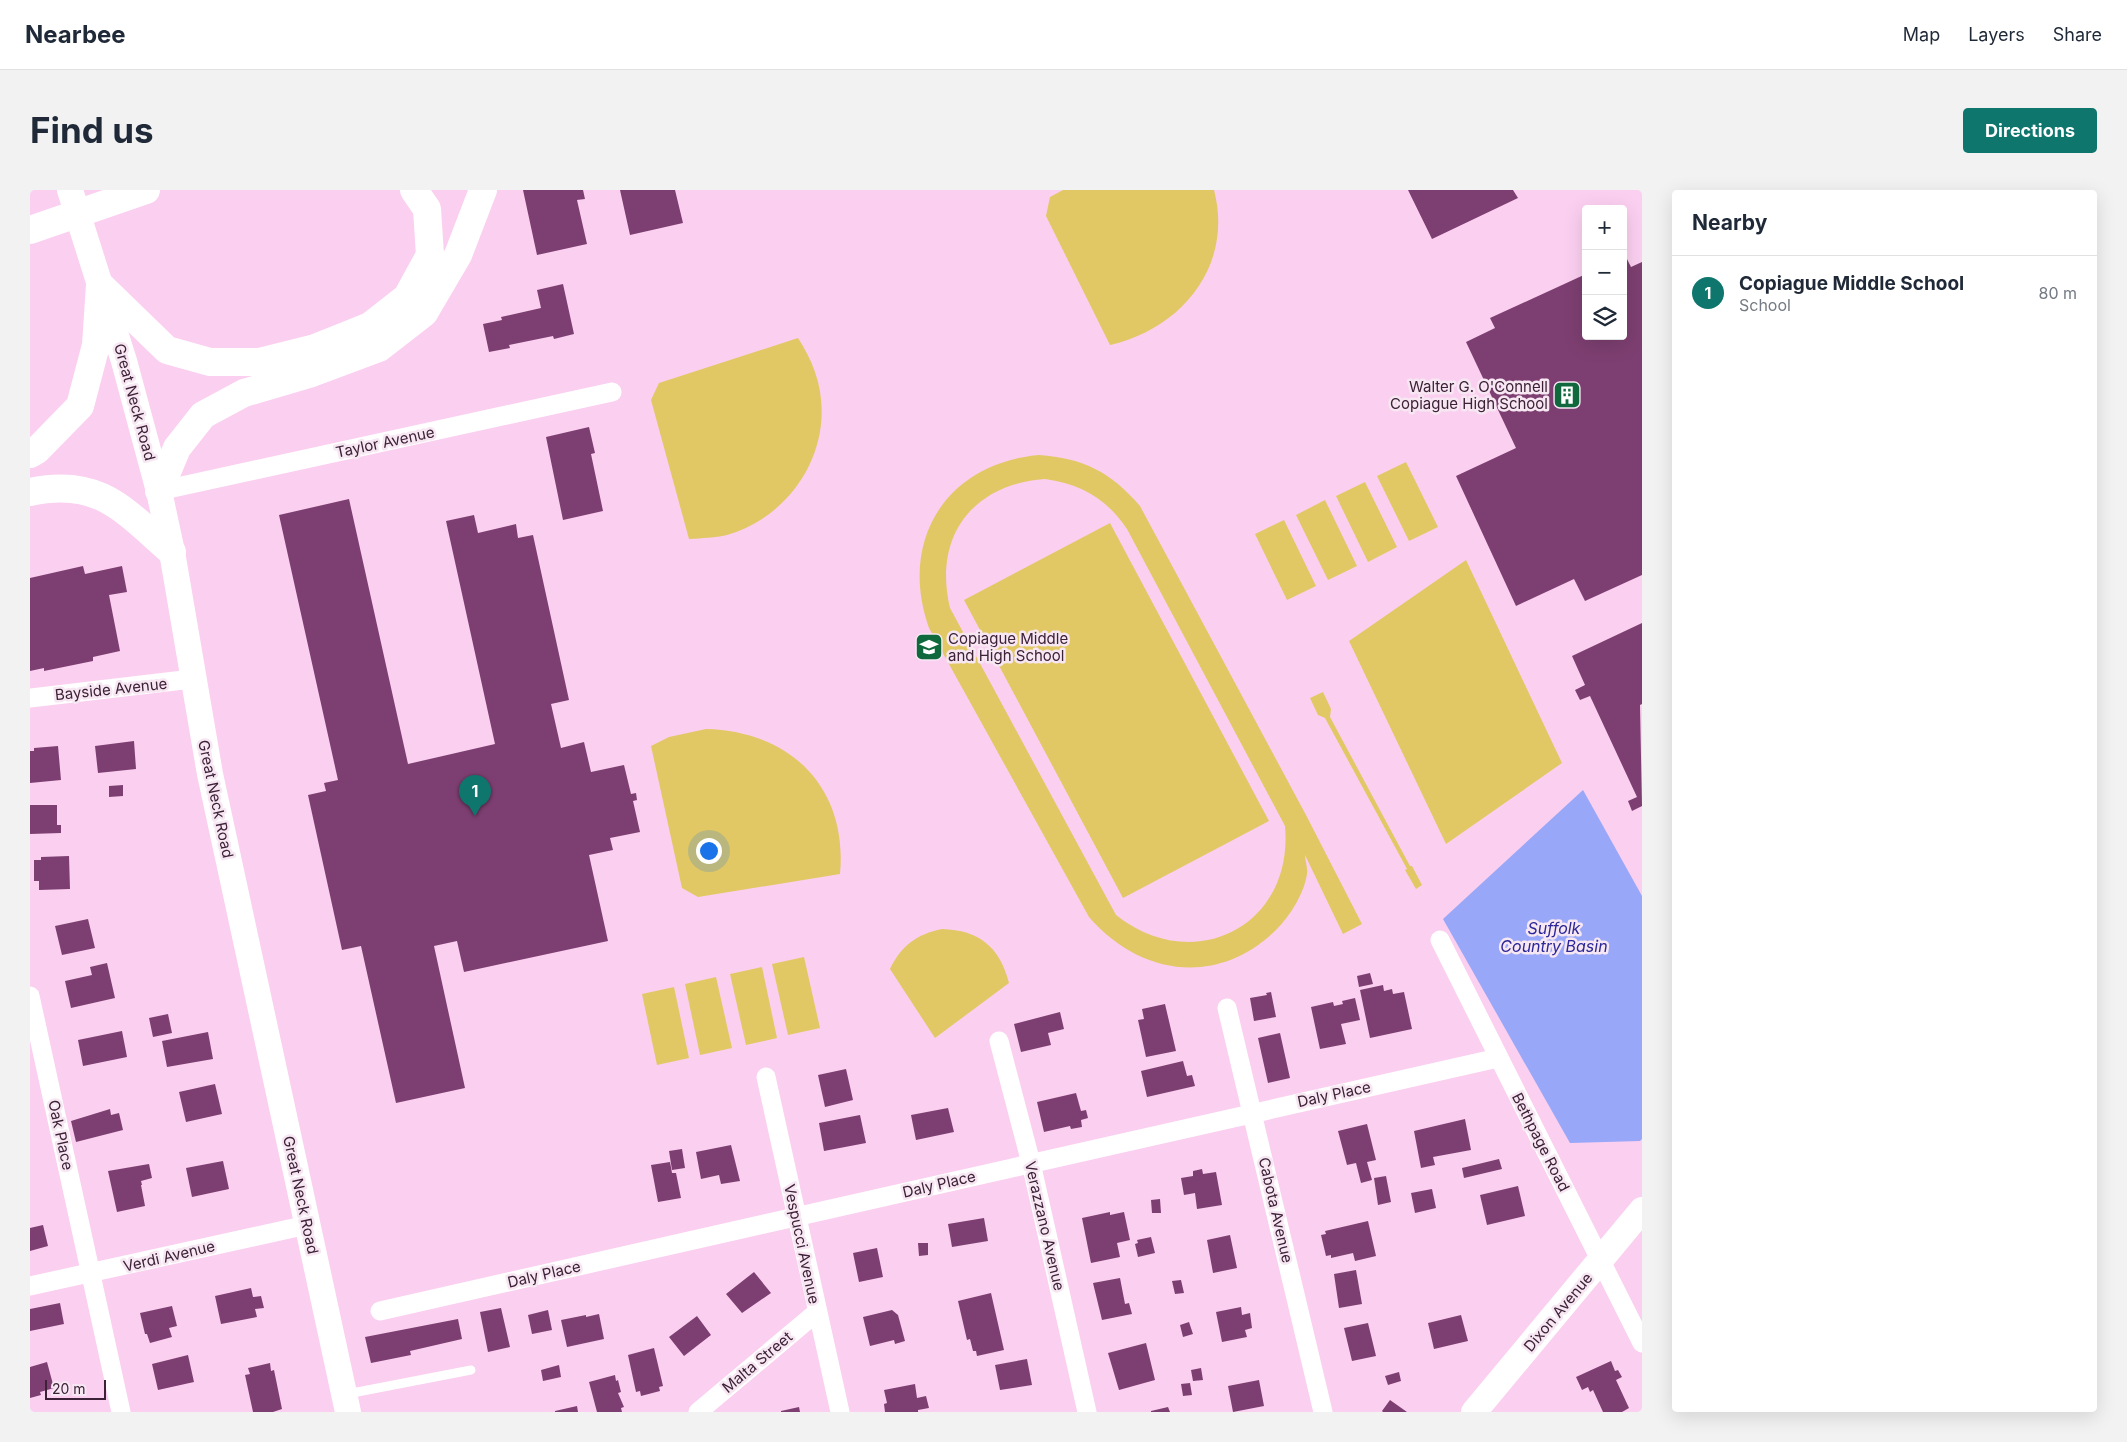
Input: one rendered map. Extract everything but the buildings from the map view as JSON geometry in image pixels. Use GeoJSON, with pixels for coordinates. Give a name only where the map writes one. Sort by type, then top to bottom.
{"type":"FeatureCollection","features":[{"type":"Feature","properties":{"kind":"highway"},"geometry":{"type":"LineString","coordinates":[[30,230],[146,190]]}},
{"type":"Feature","properties":{"kind":"highway"},"geometry":{"type":"LineString","coordinates":[[100,285],[167,350],[210,362],[259,362],[315,348],[370,326],[407,297],[430,255],[427,209],[414,190]]}},
{"type":"Feature","properties":{"kind":"highway"},"geometry":{"type":"LineString","coordinates":[[159,491],[177,448],[203,415],[244,393],[312,373],[379,348],[424,313],[458,255],[483,190]]}},
{"type":"Feature","properties":{"kind":"highway"},"geometry":{"type":"LineString","coordinates":[[30,454],[37,450],[80,406],[96,345],[100,285]]}},
{"type":"Feature","properties":{"kind":"highway"},"geometry":{"type":"LineString","coordinates":[[30,492],[48,488],[79,488],[117,504],[172,552]]}},
{"type":"Feature","properties":{"kind":"main road","name":"Great Neck Road"},"geometry":{"type":"LineString","coordinates":[[70,190],[124,361],[159,491],[172,552],[192,680],[210,774],[346,1403]]}},
{"type":"Feature","properties":{"kind":"main road","name":"Dixon Avenue"},"geometry":{"type":"LineString","coordinates":[[1474,1412],[1642,1210]]}},
{"type":"Feature","properties":{"kind":"street","name":"Taylor Avenue"},"geometry":{"type":"LineString","coordinates":[[159,491],[612,392]]}},
{"type":"Feature","properties":{"kind":"street","name":"Bayside Avenue"},"geometry":{"type":"LineString","coordinates":[[30,698],[192,680]]}},
{"type":"Feature","properties":{"kind":"street","name":"Bethpage Road"},"geometry":{"type":"LineString","coordinates":[[1440,940],[1642,1343]]}},
{"type":"Feature","properties":{"kind":"street","name":"Oak Place"},"geometry":{"type":"LineString","coordinates":[[30,996],[121,1412]]}},
{"type":"Feature","properties":{"kind":"street","name":"Cabota Avenue"},"geometry":{"type":"LineString","coordinates":[[1227,1008],[1254,1112],[1323,1412]]}},
{"type":"Feature","properties":{"kind":"street","name":"Verazzano Avenue"},"geometry":{"type":"LineString","coordinates":[[999,1042],[1031,1163],[1087,1412]]}},
{"type":"Feature","properties":{"kind":"street","name":"Daly Place"},"geometry":{"type":"LineString","coordinates":[[380,1311],[1498,1058]]}},
{"type":"Feature","properties":{"kind":"street","name":"Vespucci Avenue"},"geometry":{"type":"LineString","coordinates":[[766,1077],[840,1412]]}},
{"type":"Feature","properties":{"kind":"street","name":"Verdi Avenue"},"geometry":{"type":"LineString","coordinates":[[30,1286],[307,1225]]}},
{"type":"Feature","properties":{"kind":"street","name":"Malta Street"},"geometry":{"type":"LineString","coordinates":[[698,1412],[817,1312]]}},
{"type":"Feature","properties":{"kind":"lane"},"geometry":{"type":"LineString","coordinates":[[346,1403],[471,1370]]}},
{"type":"Feature","properties":{"kind":"shaded area"},"geometry":{"type":"Polygon","coordinates":[[[1063,190],[1214,190],[1218,218],[1216,244],[1209,268],[1196,290],[1179,309],[1159,325],[1136,337],[1110,345],[1046,216],[1050,197],[1063,190]]]}},
{"type":"Feature","properties":{"kind":"shaded area"},"geometry":{"type":"Polygon","coordinates":[[[798,338],[815,372],[821,398],[821,424],[816,449],[806,472],[791,493],[773,511],[752,525],[727,535],[689,539],[651,400],[659,383],[798,338]]]}},
{"type":"Feature","properties":{"kind":"shaded area"},"geometry":{"type":"Polygon","coordinates":[[[1039,455],[1083,463],[1118,484],[1140,506],[1306,815],[1362,924],[1343,934],[1305,855],[1307,872],[1305,882],[1300,897],[1286,918],[1276,930],[1253,948],[1229,960],[1205,966],[1180,967],[1155,962],[1132,952],[1109,937],[1089,917],[929,628],[921,596],[920,565],[926,537],[937,512],[955,490],[978,473],[1006,461],[1039,455]],[[1045,479],[1019,483],[997,491],[978,503],[964,519],[953,537],[947,559],[946,582],[950,608],[1116,915],[1146,933],[1177,941],[1206,940],[1233,931],[1256,914],[1273,891],[1284,861],[1285,826],[1127,529],[1102,501],[1081,489],[1058,481],[1045,479]]]}},
{"type":"Feature","properties":{"kind":"shaded area"},"geometry":{"type":"Polygon","coordinates":[[[1406,462],[1438,527],[1409,541],[1377,476],[1406,462]]]}},
{"type":"Feature","properties":{"kind":"shaded area"},"geometry":{"type":"Polygon","coordinates":[[[1365,482],[1397,547],[1368,562],[1336,496],[1365,482]]]}},
{"type":"Feature","properties":{"kind":"shaded area"},"geometry":{"type":"Polygon","coordinates":[[[1325,500],[1357,566],[1328,580],[1296,515],[1325,500]]]}},
{"type":"Feature","properties":{"kind":"shaded area"},"geometry":{"type":"Polygon","coordinates":[[[1284,520],[1316,586],[1287,600],[1255,534],[1284,520]]]}},
{"type":"Feature","properties":{"kind":"shaded area"},"geometry":{"type":"Polygon","coordinates":[[[1110,523],[1269,821],[1123,898],[964,600],[1110,523]]]}},
{"type":"Feature","properties":{"kind":"shaded area"},"geometry":{"type":"Polygon","coordinates":[[[1466,560],[1562,763],[1446,844],[1349,641],[1466,560]]]}},
{"type":"Feature","properties":{"kind":"shaded area"},"geometry":{"type":"Polygon","coordinates":[[[1323,692],[1331,709],[1330,717],[1422,885],[1416,889],[1325,718],[1318,715],[1310,698],[1323,692]]]}},
{"type":"Feature","properties":{"kind":"shaded area"},"geometry":{"type":"Polygon","coordinates":[[[706,729],[736,732],[764,740],[788,753],[808,770],[824,791],[834,815],[840,843],[840,874],[698,897],[682,888],[651,746],[669,737],[706,729]]]}},
{"type":"Feature","properties":{"kind":"shaded area"},"geometry":{"type":"Polygon","coordinates":[[[942,929],[967,933],[986,943],[994,950],[1000,960],[1009,983],[935,1038],[890,969],[899,954],[911,942],[925,934],[942,929]]]}},
{"type":"Feature","properties":{"kind":"shaded area"},"geometry":{"type":"Polygon","coordinates":[[[804,957],[820,1028],[788,1035],[772,964],[804,957]]]}},
{"type":"Feature","properties":{"kind":"shaded area"},"geometry":{"type":"Polygon","coordinates":[[[762,967],[777,1038],[746,1045],[730,974],[762,967]]]}},
{"type":"Feature","properties":{"kind":"shaded area"},"geometry":{"type":"Polygon","coordinates":[[[716,977],[732,1048],[700,1055],[685,984],[716,977]]]}},
{"type":"Feature","properties":{"kind":"shaded area"},"geometry":{"type":"Polygon","coordinates":[[[674,987],[689,1058],[657,1065],[642,994],[674,987]]]}},
{"type":"Feature","properties":{"kind":"water","name":"Suffolk Country Basin"},"geometry":{"type":"Polygon","coordinates":[[[1583,790],[1642,896],[1642,1139],[1640,1141],[1570,1143],[1443,919],[1583,790]]]}},
{"type":"Feature","properties":{"kind":"place","name":"Walter G. O'Connell Copiague High School"},"geometry":{"type":"Point","coordinates":[1567,395]}},
{"type":"Feature","properties":{"kind":"place","name":"Copiague Middle and High School"},"geometry":{"type":"Point","coordinates":[929,647]}},
{"type":"Feature","properties":{"kind":"place","name":"Copiague Middle School"},"geometry":{"type":"Point","coordinates":[475,816]}}]}
